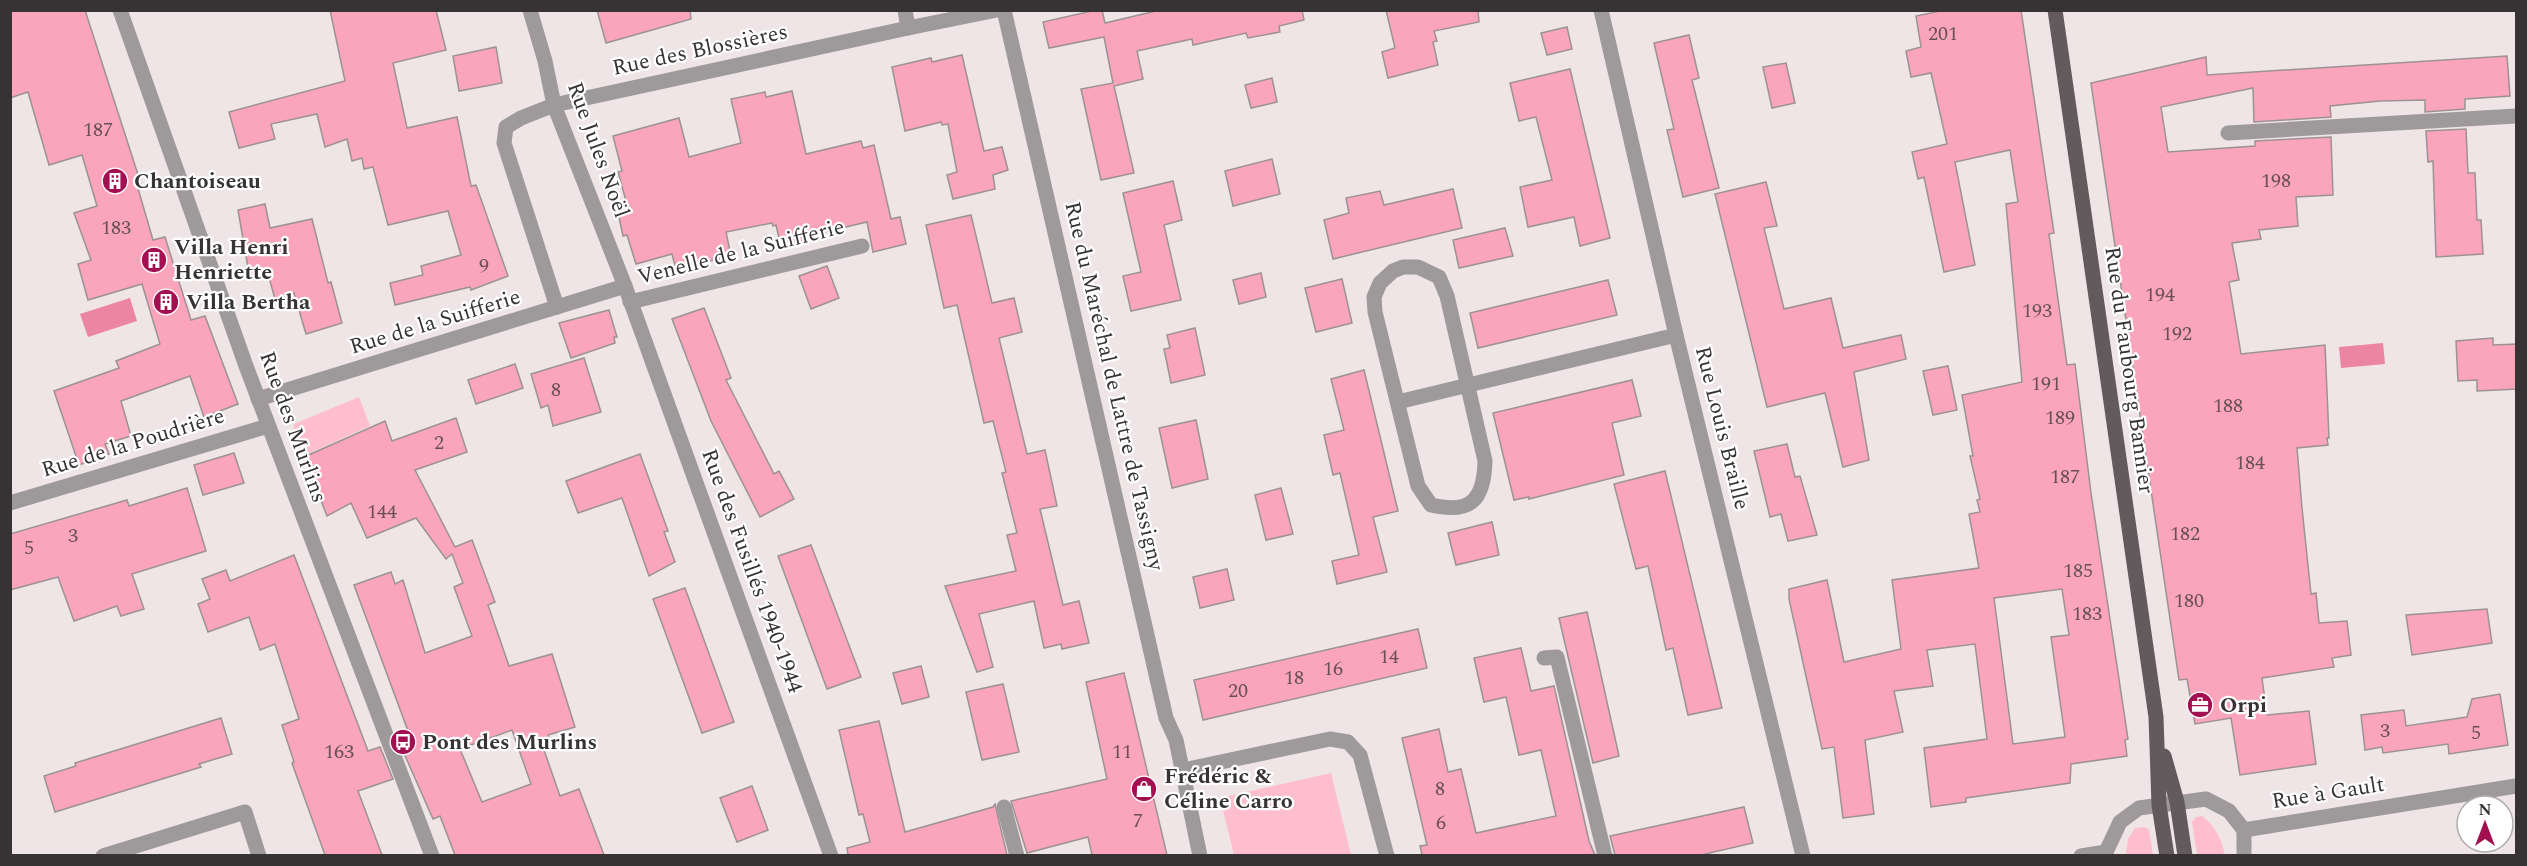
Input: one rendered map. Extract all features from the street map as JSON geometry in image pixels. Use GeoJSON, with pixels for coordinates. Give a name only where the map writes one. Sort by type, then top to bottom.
{"type":"FeatureCollection","features":[{"type":"Feature","properties":{"kind":"main road","name":"Rue du Faubourg Bannier"},"geometry":{"type":"LineString","coordinates":[[2055,10],[2159,736],[2177,802],[2185,855]]}},
{"type":"Feature","properties":{"kind":"main road","name":"Rue du Faubourg Bannier"},"geometry":{"type":"LineString","coordinates":[[2159,736],[2159,805],[2168,855]]}},
{"type":"Feature","properties":{"kind":"street","name":"Rue des Murlins"},"geometry":{"type":"LineString","coordinates":[[120,10],[258,399],[432,855]]}},
{"type":"Feature","properties":{"kind":"street","name":"Rue Jules Noël"},"geometry":{"type":"LineString","coordinates":[[530,10],[545,61],[554,105],[630,302]]}},
{"type":"Feature","properties":{"kind":"street"},"geometry":{"type":"LineString","coordinates":[[905,10],[909,27]]}},
{"type":"Feature","properties":{"kind":"street","name":"Rue des Blossières"},"geometry":{"type":"LineString","coordinates":[[557,307],[504,143],[506,127],[521,118],[554,105],[909,27],[997,10]]}},
{"type":"Feature","properties":{"kind":"street","name":"Rue du Maréchal de Lattre de Tassigny"},"geometry":{"type":"LineString","coordinates":[[1004,10],[1166,718],[1176,740],[1183,770],[1200,855]]}},
{"type":"Feature","properties":{"kind":"street","name":"Rue Louis Braille"},"geometry":{"type":"LineString","coordinates":[[1601,10],[1676,335],[1803,855]]}},
{"type":"Feature","properties":{"kind":"street"},"geometry":{"type":"LineString","coordinates":[[2228,133],[2517,116]]}},
{"type":"Feature","properties":{"kind":"street","name":"Venelle de la Suifferie"},"geometry":{"type":"LineString","coordinates":[[630,302],[862,246]]}},
{"type":"Feature","properties":{"kind":"street"},"geometry":{"type":"LineString","coordinates":[[1404,267],[1418,267],[1439,278],[1447,296],[1485,461],[1485,476],[1481,490],[1473,501],[1460,508],[1431,504],[1422,495],[1398,402],[1375,312],[1374,297],[1380,283],[1393,271],[1404,267]]}},
{"type":"Feature","properties":{"kind":"street","name":"Rue de la Suifferie"},"geometry":{"type":"LineString","coordinates":[[258,399],[625,286]]}},
{"type":"Feature","properties":{"kind":"street","name":"Rue des Fusillés 1940-1944"},"geometry":{"type":"LineString","coordinates":[[630,302],[831,855]]}},
{"type":"Feature","properties":{"kind":"street"},"geometry":{"type":"LineString","coordinates":[[1398,402],[1676,335]]}},
{"type":"Feature","properties":{"kind":"street","name":"Rue de la Poudrière"},"geometry":{"type":"LineString","coordinates":[[10,503],[268,426]]}},
{"type":"Feature","properties":{"kind":"street"},"geometry":{"type":"LineString","coordinates":[[1544,658],[1557,657],[1605,855]]}},
{"type":"Feature","properties":{"kind":"street"},"geometry":{"type":"LineString","coordinates":[[1183,770],[1330,739],[1348,742],[1360,755],[1387,855]]}},
{"type":"Feature","properties":{"kind":"street","name":"Rue à Gault"},"geometry":{"type":"LineString","coordinates":[[2244,830],[2517,786]]}},
{"type":"Feature","properties":{"kind":"street"},"geometry":{"type":"LineString","coordinates":[[2081,855],[2106,854],[2120,822],[2139,808],[2206,799],[2229,811],[2244,830],[2244,855]]}},
{"type":"Feature","properties":{"kind":"street"},"geometry":{"type":"LineString","coordinates":[[1004,807],[1017,855]]}},
{"type":"Feature","properties":{"kind":"street"},"geometry":{"type":"LineString","coordinates":[[103,855],[245,812],[259,855]]}},
{"type":"Feature","properties":{"kind":"shaded area"},"geometry":{"type":"Polygon","coordinates":[[[130,298],[137,321],[88,337],[80,314],[130,298]]]}},
{"type":"Feature","properties":{"kind":"shaded area"},"geometry":{"type":"Polygon","coordinates":[[[2383,343],[2385,364],[2341,368],[2339,347],[2383,343]]]}},
{"type":"Feature","properties":{"kind":"shaded area"},"geometry":{"type":"Polygon","coordinates":[[[359,397],[370,426],[303,456],[294,438],[294,424],[359,397]]]}},
{"type":"Feature","properties":{"kind":"shaded area"},"geometry":{"type":"Polygon","coordinates":[[[1331,773],[1351,855],[1234,855],[1220,798],[1331,773]]]}},
{"type":"Feature","properties":{"kind":"shaded area"},"geometry":{"type":"Polygon","coordinates":[[[2202,816],[2217,833],[2225,855],[2197,855],[2192,822],[2196,817],[2202,816]]]}},
{"type":"Feature","properties":{"kind":"shaded area"},"geometry":{"type":"Polygon","coordinates":[[[2145,827],[2149,830],[2153,855],[2126,855],[2128,839],[2135,828],[2145,827]]]}},
{"type":"Feature","properties":{"kind":"building"},"geometry":{"type":"Polygon","coordinates":[[[10,10],[85,10],[141,184],[137,185],[153,240],[165,237],[191,320],[205,316],[238,404],[204,417],[190,376],[121,401],[131,436],[105,444],[109,454],[79,465],[54,391],[119,368],[116,361],[160,344],[142,284],[88,300],[78,264],[91,260],[74,213],[97,206],[82,155],[49,165],[28,92],[10,98],[10,10]]]}},
{"type":"Feature","properties":{"kind":"building"},"geometry":{"type":"Polygon","coordinates":[[[330,10],[436,10],[446,50],[393,63],[407,128],[457,117],[471,186],[476,185],[508,276],[471,290],[470,287],[395,305],[390,283],[423,275],[421,266],[461,255],[448,211],[388,225],[373,167],[364,169],[362,158],[352,161],[347,139],[325,147],[317,114],[271,124],[275,139],[239,148],[229,112],[345,81],[330,10]]]}},
{"type":"Feature","properties":{"kind":"building"},"geometry":{"type":"Polygon","coordinates":[[[597,10],[690,10],[691,19],[606,43],[597,10]]]}},
{"type":"Feature","properties":{"kind":"building"},"geometry":{"type":"Polygon","coordinates":[[[1102,10],[1105,23],[1160,10],[1302,10],[1304,20],[1279,26],[1280,32],[1248,38],[1246,33],[1193,45],[1192,39],[1137,51],[1143,79],[1114,86],[1134,173],[1101,180],[1081,89],[1113,83],[1104,37],[1049,48],[1043,22],[1102,10]]]}},
{"type":"Feature","properties":{"kind":"building"},"geometry":{"type":"Polygon","coordinates":[[[1386,10],[1478,10],[1479,22],[1434,31],[1437,41],[1433,42],[1438,65],[1388,78],[1382,52],[1395,48],[1386,10]]]}},
{"type":"Feature","properties":{"kind":"building"},"geometry":{"type":"Polygon","coordinates":[[[1945,10],[2021,10],[2054,233],[2049,234],[2067,365],[2075,364],[2091,493],[2128,739],[2125,740],[2127,756],[2071,764],[2070,783],[1966,798],[1966,802],[1931,807],[1924,748],[1987,739],[1975,644],[1927,650],[1933,686],[1894,691],[1903,732],[1865,740],[1874,814],[1843,818],[1834,747],[1822,749],[1789,599],[1789,589],[1827,580],[1844,662],[1901,649],[1892,580],[1979,568],[1969,514],[1980,512],[1977,500],[1980,499],[1970,456],[1973,456],[1962,395],[2022,382],[2006,204],[2018,202],[2010,150],[1955,162],[1975,265],[1944,272],[1924,177],[1918,179],[1912,152],[1947,144],[1931,73],[1911,77],[1906,51],[1921,47],[1916,16],[1945,10]],[[2062,589],[1994,598],[2013,744],[2065,737],[2051,637],[2069,635],[2062,589]]]}},
{"type":"Feature","properties":{"kind":"building"},"geometry":{"type":"Polygon","coordinates":[[[1567,27],[1572,49],[1547,55],[1541,33],[1567,27]]]}},
{"type":"Feature","properties":{"kind":"building"},"geometry":{"type":"Polygon","coordinates":[[[1689,35],[1699,78],[1692,80],[1719,188],[1683,197],[1667,130],[1674,129],[1654,43],[1689,35]]]}},
{"type":"Feature","properties":{"kind":"building"},"geometry":{"type":"Polygon","coordinates":[[[496,47],[502,83],[459,91],[453,56],[496,47]]]}},
{"type":"Feature","properties":{"kind":"building"},"geometry":{"type":"Polygon","coordinates":[[[962,55],[984,151],[1002,147],[1008,170],[993,175],[995,189],[953,199],[947,175],[957,172],[948,124],[942,125],[941,122],[905,131],[892,67],[931,58],[932,62],[962,55]]]}},
{"type":"Feature","properties":{"kind":"building"},"geometry":{"type":"Polygon","coordinates":[[[2507,56],[2510,96],[2465,99],[2465,109],[2425,112],[2425,100],[2380,101],[2330,106],[2331,117],[2254,122],[2253,88],[2161,107],[2168,152],[2255,146],[2255,141],[2331,137],[2333,195],[2296,197],[2298,226],[2259,230],[2261,239],[2232,243],[2239,280],[2229,282],[2241,354],[2325,345],[2329,438],[2327,438],[2328,445],[2297,448],[2302,508],[2311,594],[2316,593],[2319,623],[2347,621],[2351,655],[2332,658],[2334,667],[2262,678],[2267,715],[2309,711],[2316,764],[2240,775],[2231,718],[2195,724],[2187,679],[2179,680],[2091,83],[2206,57],[2207,75],[2507,56]]]}},
{"type":"Feature","properties":{"kind":"building"},"geometry":{"type":"Polygon","coordinates":[[[1786,63],[1795,103],[1772,108],[1763,67],[1786,63]]]}},
{"type":"Feature","properties":{"kind":"building"},"geometry":{"type":"Polygon","coordinates":[[[1570,69],[1610,238],[1580,246],[1574,217],[1528,227],[1520,187],[1552,180],[1536,117],[1519,121],[1510,83],[1570,69]]]}},
{"type":"Feature","properties":{"kind":"building"},"geometry":{"type":"Polygon","coordinates":[[[1272,78],[1277,102],[1251,108],[1245,85],[1272,78]]]}},
{"type":"Feature","properties":{"kind":"building"},"geometry":{"type":"Polygon","coordinates":[[[792,91],[806,154],[861,141],[863,148],[874,145],[891,219],[900,217],[906,244],[873,252],[867,222],[816,234],[818,240],[781,247],[776,225],[773,226],[772,223],[726,232],[731,256],[676,269],[672,254],[636,264],[627,235],[623,236],[616,203],[626,201],[618,172],[622,171],[613,136],[679,118],[689,157],[741,143],[731,99],[765,92],[766,97],[792,91]]]}},
{"type":"Feature","properties":{"kind":"building"},"geometry":{"type":"Polygon","coordinates":[[[2466,129],[2468,173],[2475,173],[2477,220],[2481,220],[2483,254],[2436,257],[2433,161],[2428,162],[2426,131],[2466,129]]]}},
{"type":"Feature","properties":{"kind":"building"},"geometry":{"type":"Polygon","coordinates":[[[1272,159],[1280,194],[1233,206],[1225,171],[1272,159]]]}},
{"type":"Feature","properties":{"kind":"building"},"geometry":{"type":"Polygon","coordinates":[[[1173,181],[1182,220],[1164,225],[1181,300],[1131,311],[1123,276],[1141,272],[1123,193],[1173,181]]]}},
{"type":"Feature","properties":{"kind":"building"},"geometry":{"type":"Polygon","coordinates":[[[1766,182],[1777,226],[1764,228],[1784,309],[1831,298],[1843,348],[1901,335],[1906,359],[1854,372],[1869,460],[1843,467],[1825,393],[1767,407],[1715,194],[1766,182]]]}},
{"type":"Feature","properties":{"kind":"building"},"geometry":{"type":"Polygon","coordinates":[[[1453,189],[1462,228],[1333,259],[1324,220],[1349,213],[1346,198],[1380,191],[1384,205],[1453,189]]]}},
{"type":"Feature","properties":{"kind":"building"},"geometry":{"type":"Polygon","coordinates":[[[265,204],[270,228],[312,219],[328,283],[331,282],[342,323],[306,334],[294,293],[275,299],[268,274],[250,279],[238,210],[265,204]]]}},
{"type":"Feature","properties":{"kind":"building"},"geometry":{"type":"Polygon","coordinates":[[[971,215],[992,303],[1014,298],[1022,332],[999,338],[1027,454],[1045,450],[1057,506],[1040,509],[1063,605],[1079,601],[1089,643],[1062,649],[1061,644],[1044,648],[1034,601],[979,614],[993,667],[977,672],[945,586],[1016,571],[1007,535],[1017,533],[1002,473],[1006,472],[993,421],[984,423],[957,305],[944,308],[926,225],[971,215]]]}},
{"type":"Feature","properties":{"kind":"building"},"geometry":{"type":"Polygon","coordinates":[[[1505,228],[1513,256],[1459,268],[1453,240],[1505,228]]]}},
{"type":"Feature","properties":{"kind":"building"},"geometry":{"type":"Polygon","coordinates":[[[827,266],[839,298],[811,309],[799,276],[827,266]]]}},
{"type":"Feature","properties":{"kind":"building"},"geometry":{"type":"Polygon","coordinates":[[[1261,273],[1266,297],[1239,304],[1233,280],[1261,273]]]}},
{"type":"Feature","properties":{"kind":"building"},"geometry":{"type":"Polygon","coordinates":[[[1342,279],[1352,323],[1316,332],[1305,288],[1342,279]]]}},
{"type":"Feature","properties":{"kind":"building"},"geometry":{"type":"Polygon","coordinates":[[[1608,280],[1617,315],[1478,348],[1470,313],[1608,280]]]}},
{"type":"Feature","properties":{"kind":"building"},"geometry":{"type":"Polygon","coordinates":[[[704,308],[731,378],[726,380],[774,474],[779,471],[794,499],[760,517],[711,421],[672,319],[704,308]]]}},
{"type":"Feature","properties":{"kind":"building"},"geometry":{"type":"Polygon","coordinates":[[[609,310],[617,337],[614,337],[615,343],[571,358],[559,323],[609,310]]]}},
{"type":"Feature","properties":{"kind":"building"},"geometry":{"type":"Polygon","coordinates":[[[1195,328],[1205,375],[1171,383],[1164,349],[1170,348],[1167,335],[1195,328]]]}},
{"type":"Feature","properties":{"kind":"building"},"geometry":{"type":"Polygon","coordinates":[[[2493,338],[2493,345],[2517,344],[2517,389],[2477,391],[2477,380],[2458,381],[2456,341],[2493,338]]]}},
{"type":"Feature","properties":{"kind":"building"},"geometry":{"type":"Polygon","coordinates":[[[584,358],[601,412],[553,426],[548,405],[541,408],[531,374],[584,358]]]}},
{"type":"Feature","properties":{"kind":"building"},"geometry":{"type":"Polygon","coordinates":[[[515,364],[523,388],[476,404],[468,380],[515,364]]]}},
{"type":"Feature","properties":{"kind":"building"},"geometry":{"type":"Polygon","coordinates":[[[1948,366],[1957,410],[1933,415],[1923,371],[1948,366]]]}},
{"type":"Feature","properties":{"kind":"building"},"geometry":{"type":"Polygon","coordinates":[[[1364,370],[1398,511],[1373,517],[1387,572],[1337,584],[1332,561],[1359,555],[1340,473],[1333,475],[1324,435],[1344,430],[1331,379],[1364,370]]]}},
{"type":"Feature","properties":{"kind":"building"},"geometry":{"type":"Polygon","coordinates":[[[1632,380],[1641,416],[1612,423],[1624,475],[1529,499],[1529,497],[1514,500],[1493,413],[1632,380]]]}},
{"type":"Feature","properties":{"kind":"building"},"geometry":{"type":"Polygon","coordinates":[[[456,418],[467,452],[415,470],[455,547],[472,540],[495,602],[488,605],[509,666],[552,654],[575,727],[548,735],[552,747],[544,750],[560,796],[579,789],[604,855],[455,855],[440,816],[433,819],[399,742],[411,739],[354,585],[391,572],[395,584],[403,580],[425,653],[472,636],[454,587],[463,583],[452,554],[446,559],[416,518],[367,538],[351,503],[327,516],[304,457],[385,421],[392,441],[456,418]],[[512,730],[460,749],[482,802],[531,784],[512,730]]]}},
{"type":"Feature","properties":{"kind":"building"},"geometry":{"type":"Polygon","coordinates":[[[1196,420],[1208,479],[1172,488],[1159,428],[1196,420]]]}},
{"type":"Feature","properties":{"kind":"building"},"geometry":{"type":"Polygon","coordinates":[[[1787,444],[1795,477],[1800,476],[1817,535],[1788,541],[1781,514],[1770,517],[1754,451],[1787,444]]]}},
{"type":"Feature","properties":{"kind":"building"},"geometry":{"type":"Polygon","coordinates":[[[234,453],[244,483],[203,495],[194,465],[234,453]]]}},
{"type":"Feature","properties":{"kind":"building"},"geometry":{"type":"Polygon","coordinates":[[[640,454],[668,531],[664,532],[675,562],[649,576],[622,498],[578,513],[566,481],[640,454]]]}},
{"type":"Feature","properties":{"kind":"building"},"geometry":{"type":"Polygon","coordinates":[[[1665,471],[1722,708],[1688,715],[1673,648],[1666,650],[1648,566],[1636,569],[1614,484],[1665,471]]]}},
{"type":"Feature","properties":{"kind":"building"},"geometry":{"type":"Polygon","coordinates":[[[187,488],[206,551],[132,574],[144,609],[121,616],[117,606],[74,621],[58,577],[10,590],[10,534],[127,500],[129,506],[187,488]]]}},
{"type":"Feature","properties":{"kind":"building"},"geometry":{"type":"Polygon","coordinates":[[[1281,488],[1293,534],[1266,540],[1255,495],[1281,488]]]}},
{"type":"Feature","properties":{"kind":"building"},"geometry":{"type":"Polygon","coordinates":[[[1492,522],[1499,555],[1456,565],[1448,533],[1492,522]]]}},
{"type":"Feature","properties":{"kind":"building"},"geometry":{"type":"Polygon","coordinates":[[[811,545],[861,677],[827,689],[778,556],[811,545]]]}},
{"type":"Feature","properties":{"kind":"building"},"geometry":{"type":"Polygon","coordinates":[[[294,555],[368,751],[380,747],[393,779],[358,791],[382,855],[325,855],[292,763],[294,762],[282,725],[299,719],[275,644],[260,650],[249,617],[208,632],[198,604],[210,599],[202,579],[226,570],[230,581],[294,555]]]}},
{"type":"Feature","properties":{"kind":"building"},"geometry":{"type":"Polygon","coordinates":[[[1227,569],[1234,600],[1200,608],[1193,577],[1227,569]]]}},
{"type":"Feature","properties":{"kind":"building"},"geometry":{"type":"Polygon","coordinates":[[[685,588],[734,722],[702,733],[653,599],[685,588]]]}},
{"type":"Feature","properties":{"kind":"building"},"geometry":{"type":"Polygon","coordinates":[[[2487,609],[2492,643],[2412,655],[2406,615],[2487,609]]]}},
{"type":"Feature","properties":{"kind":"building"},"geometry":{"type":"Polygon","coordinates":[[[1587,612],[1619,756],[1593,763],[1559,618],[1587,612]]]}},
{"type":"Feature","properties":{"kind":"building"},"geometry":{"type":"Polygon","coordinates":[[[1418,629],[1427,668],[1203,720],[1194,680],[1418,629]]]}},
{"type":"Feature","properties":{"kind":"building"},"geometry":{"type":"Polygon","coordinates":[[[1521,648],[1531,691],[1554,686],[1589,841],[1595,855],[1422,855],[1420,846],[1427,845],[1402,738],[1439,729],[1448,772],[1461,769],[1476,833],[1556,816],[1541,750],[1519,755],[1506,697],[1484,702],[1474,658],[1521,648]]]}},
{"type":"Feature","properties":{"kind":"building"},"geometry":{"type":"Polygon","coordinates":[[[921,666],[929,697],[902,704],[893,673],[921,666]]]}},
{"type":"Feature","properties":{"kind":"building"},"geometry":{"type":"Polygon","coordinates":[[[1124,673],[1167,855],[1092,855],[1088,837],[1027,853],[1011,801],[1107,779],[1086,682],[1124,673]]]}},
{"type":"Feature","properties":{"kind":"building"},"geometry":{"type":"Polygon","coordinates":[[[1003,684],[1019,752],[982,760],[966,692],[1003,684]]]}},
{"type":"Feature","properties":{"kind":"building"},"geometry":{"type":"Polygon","coordinates":[[[2500,694],[2508,745],[2449,754],[2448,744],[2383,753],[2382,747],[2365,750],[2361,715],[2404,710],[2406,726],[2467,717],[2472,699],[2500,694]]]}},
{"type":"Feature","properties":{"kind":"building"},"geometry":{"type":"Polygon","coordinates":[[[221,718],[232,754],[199,764],[201,767],[55,812],[44,776],[76,766],[75,763],[221,718]]]}},
{"type":"Feature","properties":{"kind":"building"},"geometry":{"type":"Polygon","coordinates":[[[879,721],[905,832],[993,807],[995,804],[1007,855],[848,855],[847,848],[870,842],[863,814],[859,815],[839,730],[879,721]]]}},
{"type":"Feature","properties":{"kind":"building"},"geometry":{"type":"Polygon","coordinates":[[[752,786],[768,830],[737,842],[720,798],[752,786]]]}},
{"type":"Feature","properties":{"kind":"building"},"geometry":{"type":"Polygon","coordinates":[[[1744,807],[1753,843],[1701,855],[1615,855],[1610,836],[1744,807]]]}},
{"type":"Feature","properties":{"kind":"place","name":"Chantoiseau"},"geometry":{"type":"Point","coordinates":[115,181]}},
{"type":"Feature","properties":{"kind":"place","name":"Villa Henri Henriette"},"geometry":{"type":"Point","coordinates":[154,260]}},
{"type":"Feature","properties":{"kind":"place","name":"Villa Bertha"},"geometry":{"type":"Point","coordinates":[166,302]}},
{"type":"Feature","properties":{"kind":"place","name":"Orpi"},"geometry":{"type":"Point","coordinates":[2200,705]}},
{"type":"Feature","properties":{"kind":"place","name":"Pont des Murlins"},"geometry":{"type":"Point","coordinates":[403,742]}},
{"type":"Feature","properties":{"kind":"place","name":"Frédéric & Céline Carro"},"geometry":{"type":"Point","coordinates":[1144,789]}}]}
